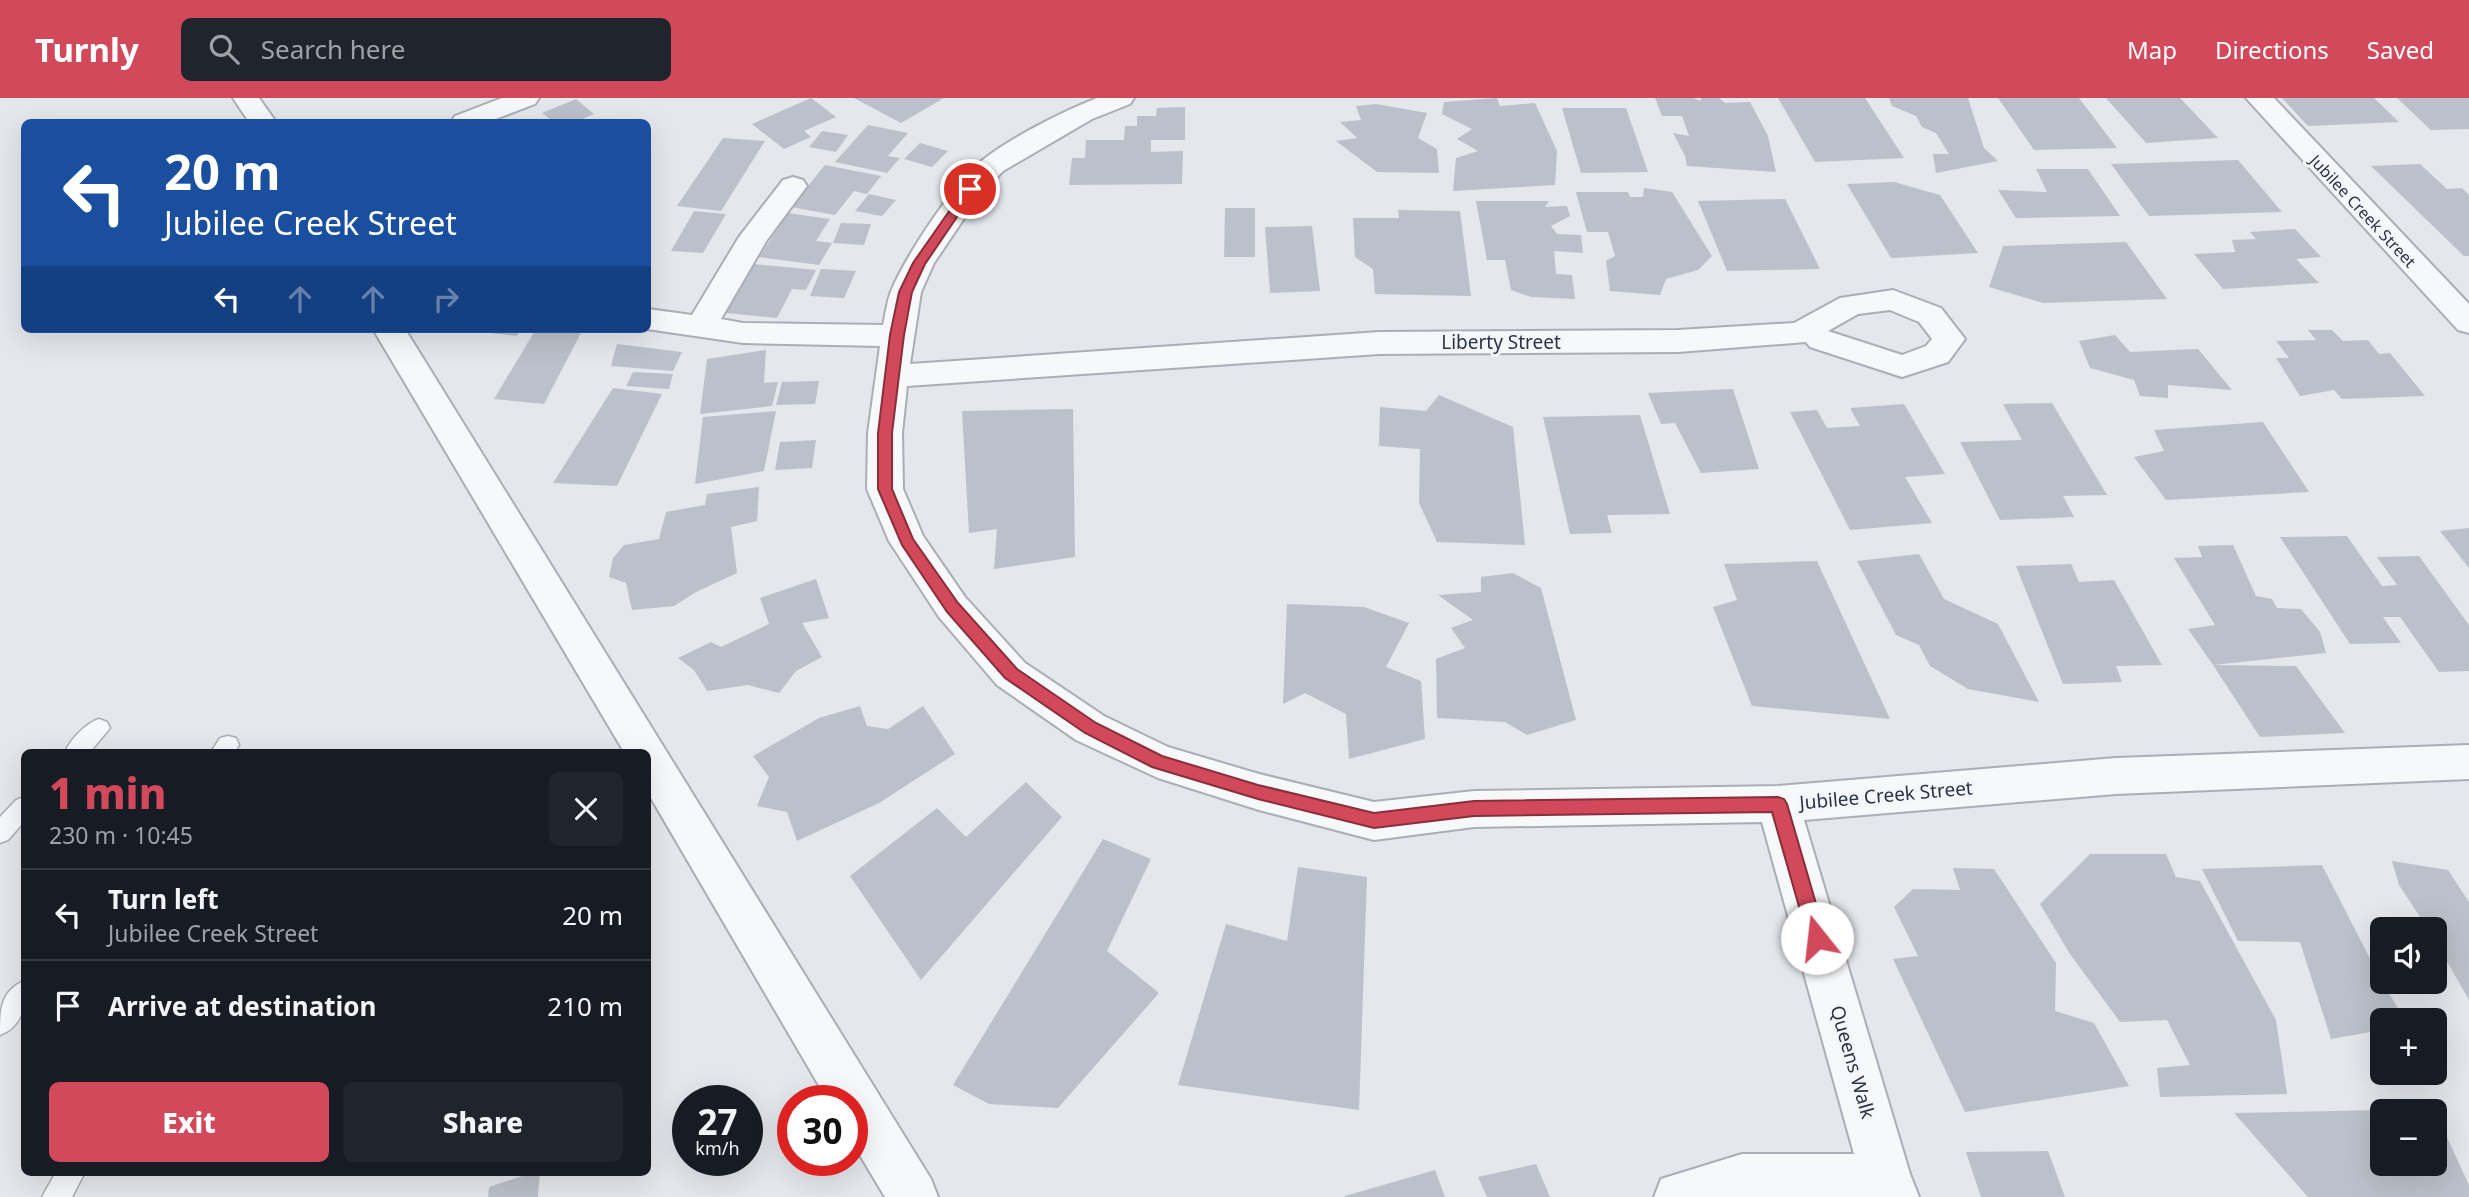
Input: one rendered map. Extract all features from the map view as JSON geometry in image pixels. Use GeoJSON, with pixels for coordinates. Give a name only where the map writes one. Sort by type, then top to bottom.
{"type":"FeatureCollection","features":[{"type":"Feature","properties":{"kind":"street"},"geometry":{"type":"LineString","coordinates":[[246,98],[260,119]]}},
{"type":"Feature","properties":{"kind":"street"},"geometry":{"type":"LineString","coordinates":[[473,119],[526,98]]}},
{"type":"Feature","properties":{"kind":"street","name":"Jubilee Creek Street"},"geometry":{"type":"LineString","coordinates":[[1121,98],[1082,113],[993,165],[970,189],[919,263],[906,292],[897,335],[885,433],[885,489],[907,541],[953,607],[1011,674],[1090,728],[1158,761],[1258,792],[1374,821],[1474,809],[1778,804],[2116,776],[2469,762]]}},
{"type":"Feature","properties":{"kind":"street","name":"Jubilee Creek Street"},"geometry":{"type":"LineString","coordinates":[[2259,98],[2458,300],[2469,323]]}},
{"type":"Feature","properties":{"kind":"street"},"geometry":{"type":"LineString","coordinates":[[700,328],[754,237],[793,186]]}},
{"type":"Feature","properties":{"kind":"street","name":"Liberty Street"},"geometry":{"type":"LineString","coordinates":[[892,376],[1378,342],[1678,341],[1800,333],[1851,305],[1892,300],[1930,315],[1949,339],[1937,354],[1902,366],[1821,340]]}},
{"type":"Feature","properties":{"kind":"street"},"geometry":{"type":"LineString","coordinates":[[651,320],[743,333],[897,335]]}},
{"type":"Feature","properties":{"kind":"street"},"geometry":{"type":"LineString","coordinates":[[392,333],[642,749]]}},
{"type":"Feature","properties":{"kind":"street"},"geometry":{"type":"LineString","coordinates":[[651,763],[913,1197]]}},
{"type":"Feature","properties":{"kind":"street","name":"Queens Walk"},"geometry":{"type":"LineString","coordinates":[[1778,804],[1891,1188]]}},
{"type":"Feature","properties":{"kind":"street"},"geometry":{"type":"LineString","coordinates":[[1679,1197],[1742,1179],[1891,1188]]}},
{"type":"Feature","properties":{"kind":"lane"},"geometry":{"type":"LineString","coordinates":[[79,749],[99,727]]}},
{"type":"Feature","properties":{"kind":"lane"},"geometry":{"type":"LineString","coordinates":[[0,833],[21,810]]}},
{"type":"Feature","properties":{"kind":"lane"},"geometry":{"type":"LineString","coordinates":[[0,1023],[21,997]]}},
{"type":"Feature","properties":{"kind":"lane"},"geometry":{"type":"LineString","coordinates":[[56,1197],[69,1176]]}},
{"type":"Feature","properties":{"kind":"building"},"geometry":{"type":"Polygon","coordinates":[[[811,98],[836,117],[804,131],[811,137],[784,149],[752,124],[811,98]]]}},
{"type":"Feature","properties":{"kind":"building"},"geometry":{"type":"Polygon","coordinates":[[[854,98],[944,98],[901,123],[854,98]]]}},
{"type":"Feature","properties":{"kind":"building"},"geometry":{"type":"Polygon","coordinates":[[[1497,98],[1500,106],[1535,103],[1557,151],[1555,185],[1453,191],[1456,158],[1478,151],[1457,139],[1472,129],[1442,114],[1444,102],[1497,98]]]}},
{"type":"Feature","properties":{"kind":"building"},"geometry":{"type":"Polygon","coordinates":[[[1655,98],[1693,98],[1701,101],[1701,98],[1719,98],[1725,103],[1750,102],[1768,136],[1776,172],[1687,166],[1673,133],[1689,136],[1682,116],[1662,116],[1655,98]]]}},
{"type":"Feature","properties":{"kind":"building"},"geometry":{"type":"Polygon","coordinates":[[[1778,98],[1865,98],[1904,158],[1815,162],[1778,98]]]}},
{"type":"Feature","properties":{"kind":"building"},"geometry":{"type":"Polygon","coordinates":[[[1889,98],[1968,98],[1984,148],[1998,161],[1936,173],[1933,154],[1949,154],[1936,133],[1922,127],[1916,116],[1892,106],[1889,98]]]}},
{"type":"Feature","properties":{"kind":"building"},"geometry":{"type":"Polygon","coordinates":[[[1998,98],[2079,98],[2117,148],[2034,150],[1998,98]]]}},
{"type":"Feature","properties":{"kind":"building"},"geometry":{"type":"Polygon","coordinates":[[[2106,98],[2180,98],[2218,138],[2146,143],[2106,98]]]}},
{"type":"Feature","properties":{"kind":"building"},"geometry":{"type":"Polygon","coordinates":[[[2282,98],[2374,98],[2399,122],[2308,126],[2282,98]]]}},
{"type":"Feature","properties":{"kind":"building"},"geometry":{"type":"Polygon","coordinates":[[[2397,98],[2469,98],[2469,129],[2431,130],[2397,98]]]}},
{"type":"Feature","properties":{"kind":"building"},"geometry":{"type":"Polygon","coordinates":[[[576,99],[594,114],[582,119],[550,119],[542,113],[576,99]]]}},
{"type":"Feature","properties":{"kind":"building"},"geometry":{"type":"Polygon","coordinates":[[[1376,104],[1427,113],[1418,138],[1437,149],[1439,173],[1377,172],[1336,141],[1357,138],[1340,122],[1361,120],[1356,106],[1376,104]]]}},
{"type":"Feature","properties":{"kind":"building"},"geometry":{"type":"Polygon","coordinates":[[[1185,107],[1185,140],[1151,140],[1151,152],[1183,151],[1182,184],[1069,185],[1072,158],[1085,158],[1086,140],[1124,140],[1125,126],[1137,126],[1137,116],[1156,116],[1157,108],[1185,107]]]}},
{"type":"Feature","properties":{"kind":"building"},"geometry":{"type":"Polygon","coordinates":[[[1562,108],[1626,108],[1648,172],[1581,173],[1562,108]]]}},
{"type":"Feature","properties":{"kind":"building"},"geometry":{"type":"Polygon","coordinates":[[[868,125],[908,133],[888,156],[900,158],[887,173],[835,162],[868,125]]]}},
{"type":"Feature","properties":{"kind":"building"},"geometry":{"type":"Polygon","coordinates":[[[822,131],[848,135],[836,152],[809,147],[822,131]]]}},
{"type":"Feature","properties":{"kind":"building"},"geometry":{"type":"Polygon","coordinates":[[[723,138],[765,141],[721,211],[677,206],[723,138]]]}},
{"type":"Feature","properties":{"kind":"building"},"geometry":{"type":"Polygon","coordinates":[[[920,143],[948,151],[932,167],[904,159],[920,143]]]}},
{"type":"Feature","properties":{"kind":"building"},"geometry":{"type":"Polygon","coordinates":[[[2238,160],[2282,212],[2149,216],[2111,164],[2238,160]]]}},
{"type":"Feature","properties":{"kind":"building"},"geometry":{"type":"Polygon","coordinates":[[[2420,164],[2447,189],[2462,188],[2469,195],[2469,256],[2464,256],[2371,166],[2420,164]]]}},
{"type":"Feature","properties":{"kind":"building"},"geometry":{"type":"Polygon","coordinates":[[[825,165],[881,176],[867,194],[854,191],[835,215],[791,207],[825,165]]]}},
{"type":"Feature","properties":{"kind":"building"},"geometry":{"type":"Polygon","coordinates":[[[2036,169],[2088,169],[2120,216],[2016,218],[1998,190],[2047,192],[2036,169]]]}},
{"type":"Feature","properties":{"kind":"building"},"geometry":{"type":"Polygon","coordinates":[[[1894,182],[1940,195],[1978,253],[1891,258],[1847,184],[1894,182]]]}},
{"type":"Feature","properties":{"kind":"building"},"geometry":{"type":"Polygon","coordinates":[[[1644,188],[1672,192],[1712,256],[1698,270],[1666,279],[1660,295],[1610,291],[1606,261],[1615,256],[1608,232],[1587,232],[1576,192],[1628,192],[1630,197],[1643,197],[1644,188]]]}},
{"type":"Feature","properties":{"kind":"building"},"geometry":{"type":"Polygon","coordinates":[[[869,194],[896,200],[882,216],[855,211],[869,194]]]}},
{"type":"Feature","properties":{"kind":"building"},"geometry":{"type":"Polygon","coordinates":[[[1785,199],[1820,269],[1727,271],[1698,201],[1785,199]]]}},
{"type":"Feature","properties":{"kind":"building"},"geometry":{"type":"Polygon","coordinates":[[[1476,201],[1549,201],[1545,207],[1567,206],[1570,216],[1551,226],[1557,234],[1581,235],[1583,253],[1554,251],[1556,274],[1572,275],[1575,299],[1531,297],[1511,290],[1505,260],[1487,260],[1476,201]]]}},
{"type":"Feature","properties":{"kind":"building"},"geometry":{"type":"Polygon","coordinates":[[[1225,208],[1255,208],[1255,257],[1224,257],[1225,208]]]}},
{"type":"Feature","properties":{"kind":"building"},"geometry":{"type":"Polygon","coordinates":[[[1398,210],[1460,211],[1471,296],[1375,294],[1373,269],[1355,257],[1353,218],[1399,218],[1398,210]]]}},
{"type":"Feature","properties":{"kind":"building"},"geometry":{"type":"Polygon","coordinates":[[[694,211],[726,214],[703,253],[671,251],[694,211]]]}},
{"type":"Feature","properties":{"kind":"building"},"geometry":{"type":"Polygon","coordinates":[[[788,213],[830,219],[816,241],[832,243],[819,265],[759,257],[788,213]]]}},
{"type":"Feature","properties":{"kind":"building"},"geometry":{"type":"Polygon","coordinates":[[[841,223],[871,224],[864,245],[833,243],[841,223]]]}},
{"type":"Feature","properties":{"kind":"building"},"geometry":{"type":"Polygon","coordinates":[[[1312,226],[1320,291],[1270,293],[1265,227],[1312,226]]]}},
{"type":"Feature","properties":{"kind":"building"},"geometry":{"type":"Polygon","coordinates":[[[2295,229],[2321,257],[2296,259],[2319,283],[2223,289],[2194,254],[2235,252],[2232,240],[2256,239],[2250,232],[2295,229]]]}},
{"type":"Feature","properties":{"kind":"building"},"geometry":{"type":"Polygon","coordinates":[[[2126,242],[2167,299],[2043,303],[1989,287],[2003,246],[2126,242]]]}},
{"type":"Feature","properties":{"kind":"building"},"geometry":{"type":"Polygon","coordinates":[[[754,264],[816,270],[806,290],[792,289],[777,318],[726,313],[754,264]]]}},
{"type":"Feature","properties":{"kind":"building"},"geometry":{"type":"Polygon","coordinates":[[[821,269],[856,271],[844,298],[810,296],[821,269]]]}},
{"type":"Feature","properties":{"kind":"building"},"geometry":{"type":"Polygon","coordinates":[[[2308,330],[2332,330],[2343,341],[2368,340],[2379,354],[2390,353],[2425,396],[2342,399],[2334,390],[2300,396],[2276,358],[2289,358],[2276,341],[2316,340],[2308,330]]]}},
{"type":"Feature","properties":{"kind":"building"},"geometry":{"type":"Polygon","coordinates":[[[490,333],[519,333],[517,336],[490,333]]]}},
{"type":"Feature","properties":{"kind":"building"},"geometry":{"type":"Polygon","coordinates":[[[534,333],[581,333],[544,404],[494,399],[534,333]]]}},
{"type":"Feature","properties":{"kind":"building"},"geometry":{"type":"Polygon","coordinates":[[[2115,335],[2130,352],[2198,349],[2232,390],[2168,385],[2168,398],[2140,396],[2134,380],[2090,368],[2079,341],[2115,335]]]}},
{"type":"Feature","properties":{"kind":"building"},"geometry":{"type":"Polygon","coordinates":[[[617,344],[682,352],[673,371],[611,366],[617,344]]]}},
{"type":"Feature","properties":{"kind":"building"},"geometry":{"type":"Polygon","coordinates":[[[766,350],[764,383],[778,382],[772,406],[700,414],[707,359],[766,350]]]}},
{"type":"Feature","properties":{"kind":"building"},"geometry":{"type":"Polygon","coordinates":[[[633,372],[673,374],[669,389],[626,386],[633,372]]]}},
{"type":"Feature","properties":{"kind":"building"},"geometry":{"type":"Polygon","coordinates":[[[819,381],[815,404],[776,405],[782,382],[819,381]]]}},
{"type":"Feature","properties":{"kind":"building"},"geometry":{"type":"Polygon","coordinates":[[[613,388],[662,394],[617,486],[553,483],[613,388]]]}},
{"type":"Feature","properties":{"kind":"building"},"geometry":{"type":"Polygon","coordinates":[[[1733,389],[1759,469],[1701,473],[1675,423],[1661,424],[1648,393],[1733,389]]]}},
{"type":"Feature","properties":{"kind":"building"},"geometry":{"type":"Polygon","coordinates":[[[1439,395],[1513,427],[1525,545],[1437,542],[1419,503],[1420,449],[1379,446],[1380,407],[1426,411],[1439,395]]]}},
{"type":"Feature","properties":{"kind":"building"},"geometry":{"type":"Polygon","coordinates":[[[2052,403],[2107,495],[2063,496],[2074,517],[2000,520],[1960,442],[2022,440],[2003,404],[2052,403]]]}},
{"type":"Feature","properties":{"kind":"building"},"geometry":{"type":"Polygon","coordinates":[[[1904,404],[1945,474],[1905,477],[1932,523],[1850,530],[1790,412],[1817,410],[1827,428],[1860,426],[1850,408],[1904,404]]]}},
{"type":"Feature","properties":{"kind":"building"},"geometry":{"type":"Polygon","coordinates":[[[1073,409],[1075,557],[994,569],[997,529],[969,533],[962,411],[1073,409]]]}},
{"type":"Feature","properties":{"kind":"building"},"geometry":{"type":"Polygon","coordinates":[[[776,411],[764,471],[695,484],[703,417],[776,411]]]}},
{"type":"Feature","properties":{"kind":"building"},"geometry":{"type":"Polygon","coordinates":[[[1640,415],[1670,514],[1607,515],[1612,533],[1570,534],[1543,417],[1640,415]]]}},
{"type":"Feature","properties":{"kind":"building"},"geometry":{"type":"Polygon","coordinates":[[[2263,422],[2309,492],[2166,500],[2134,457],[2164,451],[2154,430],[2263,422]]]}},
{"type":"Feature","properties":{"kind":"building"},"geometry":{"type":"Polygon","coordinates":[[[816,440],[812,468],[775,470],[780,442],[816,440]]]}},
{"type":"Feature","properties":{"kind":"building"},"geometry":{"type":"Polygon","coordinates":[[[759,487],[757,521],[731,527],[737,573],[696,592],[674,606],[632,610],[626,583],[609,577],[613,558],[624,545],[659,539],[666,512],[705,505],[707,494],[759,487]]]}},
{"type":"Feature","properties":{"kind":"building"},"geometry":{"type":"Polygon","coordinates":[[[2469,528],[2469,568],[2440,531],[2469,528]]]}},
{"type":"Feature","properties":{"kind":"building"},"geometry":{"type":"Polygon","coordinates":[[[2347,536],[2382,586],[2397,585],[2377,557],[2419,556],[2469,625],[2469,671],[2439,672],[2400,617],[2383,617],[2401,643],[2350,644],[2280,537],[2347,536]]]}},
{"type":"Feature","properties":{"kind":"building"},"geometry":{"type":"Polygon","coordinates":[[[2233,545],[2256,596],[2272,599],[2277,608],[2301,609],[2320,632],[2326,653],[2213,665],[2188,629],[2215,625],[2174,558],[2202,557],[2198,546],[2233,545]]]}},
{"type":"Feature","properties":{"kind":"building"},"geometry":{"type":"Polygon","coordinates":[[[1919,554],[1944,599],[1998,624],[2039,702],[1968,689],[1930,666],[1919,645],[1896,635],[1857,561],[1919,554]]]}},
{"type":"Feature","properties":{"kind":"building"},"geometry":{"type":"Polygon","coordinates":[[[1817,561],[1890,719],[1752,706],[1713,607],[1737,600],[1724,564],[1817,561]]]}},
{"type":"Feature","properties":{"kind":"building"},"geometry":{"type":"Polygon","coordinates":[[[2071,564],[2079,582],[2114,580],[2162,665],[2116,666],[2122,682],[2063,684],[2016,566],[2071,564]]]}},
{"type":"Feature","properties":{"kind":"building"},"geometry":{"type":"Polygon","coordinates":[[[1513,573],[1541,588],[1576,720],[1527,735],[1505,722],[1437,718],[1436,659],[1465,648],[1451,628],[1473,620],[1438,595],[1481,592],[1481,577],[1513,573]]]}},
{"type":"Feature","properties":{"kind":"building"},"geometry":{"type":"Polygon","coordinates":[[[816,579],[829,618],[802,623],[822,657],[796,671],[779,693],[748,685],[707,691],[694,670],[678,658],[711,642],[721,647],[769,624],[760,598],[816,579]]]}},
{"type":"Feature","properties":{"kind":"building"},"geometry":{"type":"Polygon","coordinates":[[[1287,604],[1364,607],[1409,623],[1386,667],[1421,681],[1425,739],[1349,759],[1346,714],[1305,693],[1283,704],[1287,604]]]}},
{"type":"Feature","properties":{"kind":"building"},"geometry":{"type":"Polygon","coordinates":[[[2213,665],[2296,666],[2345,733],[2260,737],[2213,665]]]}},
{"type":"Feature","properties":{"kind":"building"},"geometry":{"type":"Polygon","coordinates":[[[860,706],[867,726],[888,729],[923,706],[955,754],[879,803],[797,841],[787,812],[757,806],[769,777],[753,756],[819,718],[860,706]]]}},
{"type":"Feature","properties":{"kind":"building"},"geometry":{"type":"Polygon","coordinates":[[[1026,782],[1062,817],[921,980],[850,876],[937,808],[966,837],[1026,782]]]}},
{"type":"Feature","properties":{"kind":"building"},"geometry":{"type":"Polygon","coordinates":[[[1103,839],[1151,859],[1107,951],[1159,993],[1058,1108],[989,1104],[953,1085],[1103,839]]]}},
{"type":"Feature","properties":{"kind":"building"},"geometry":{"type":"Polygon","coordinates":[[[2090,854],[2166,854],[2176,877],[2200,881],[2276,1020],[2287,1094],[2160,1097],[2157,1068],[2190,1065],[2167,1020],[2120,1022],[2070,954],[2040,904],[2090,854]]]}},
{"type":"Feature","properties":{"kind":"building"},"geometry":{"type":"Polygon","coordinates":[[[2392,861],[2448,870],[2469,902],[2469,1000],[2447,962],[2447,917],[2420,917],[2399,885],[2392,861]]]}},
{"type":"Feature","properties":{"kind":"building"},"geometry":{"type":"Polygon","coordinates":[[[2322,865],[2370,959],[2370,994],[2389,994],[2398,1008],[2370,1008],[2370,1032],[2331,1039],[2300,942],[2238,941],[2202,869],[2322,865]]]}},
{"type":"Feature","properties":{"kind":"building"},"geometry":{"type":"Polygon","coordinates":[[[1298,867],[1367,877],[1359,1110],[1178,1085],[1226,924],[1287,941],[1298,867]]]}},
{"type":"Feature","properties":{"kind":"building"},"geometry":{"type":"Polygon","coordinates":[[[1953,868],[1994,869],[2056,963],[2055,1011],[2094,1023],[2129,1086],[1965,1112],[1893,959],[1918,956],[1894,907],[1913,889],[1960,890],[1953,868]]]}},
{"type":"Feature","properties":{"kind":"building"},"geometry":{"type":"Polygon","coordinates":[[[2370,1110],[2370,1176],[2447,1176],[2447,1137],[2469,1185],[2469,1197],[2308,1197],[2234,1113],[2370,1110]]]}},
{"type":"Feature","properties":{"kind":"building"},"geometry":{"type":"Polygon","coordinates":[[[2048,1151],[2065,1197],[1981,1197],[1966,1152],[2048,1151]]]}},
{"type":"Feature","properties":{"kind":"building"},"geometry":{"type":"Polygon","coordinates":[[[1536,1164],[1550,1197],[1487,1197],[1478,1177],[1536,1164]]]}},
{"type":"Feature","properties":{"kind":"building"},"geometry":{"type":"Polygon","coordinates":[[[1435,1170],[1445,1197],[1345,1197],[1345,1196],[1435,1170]]]}},
{"type":"Feature","properties":{"kind":"building"},"geometry":{"type":"Polygon","coordinates":[[[522,1176],[540,1176],[538,1197],[488,1197],[489,1187],[522,1176]]]}},
{"type":"Feature","properties":{"kind":"route"},"geometry":{"type":"LineString","coordinates":[[970,189],[919,263],[906,292],[897,335],[885,433],[885,489],[907,541],[953,607],[1011,674],[1090,728],[1158,761],[1258,792],[1374,821],[1474,809],[1778,804],[1817,938]]}}]}
